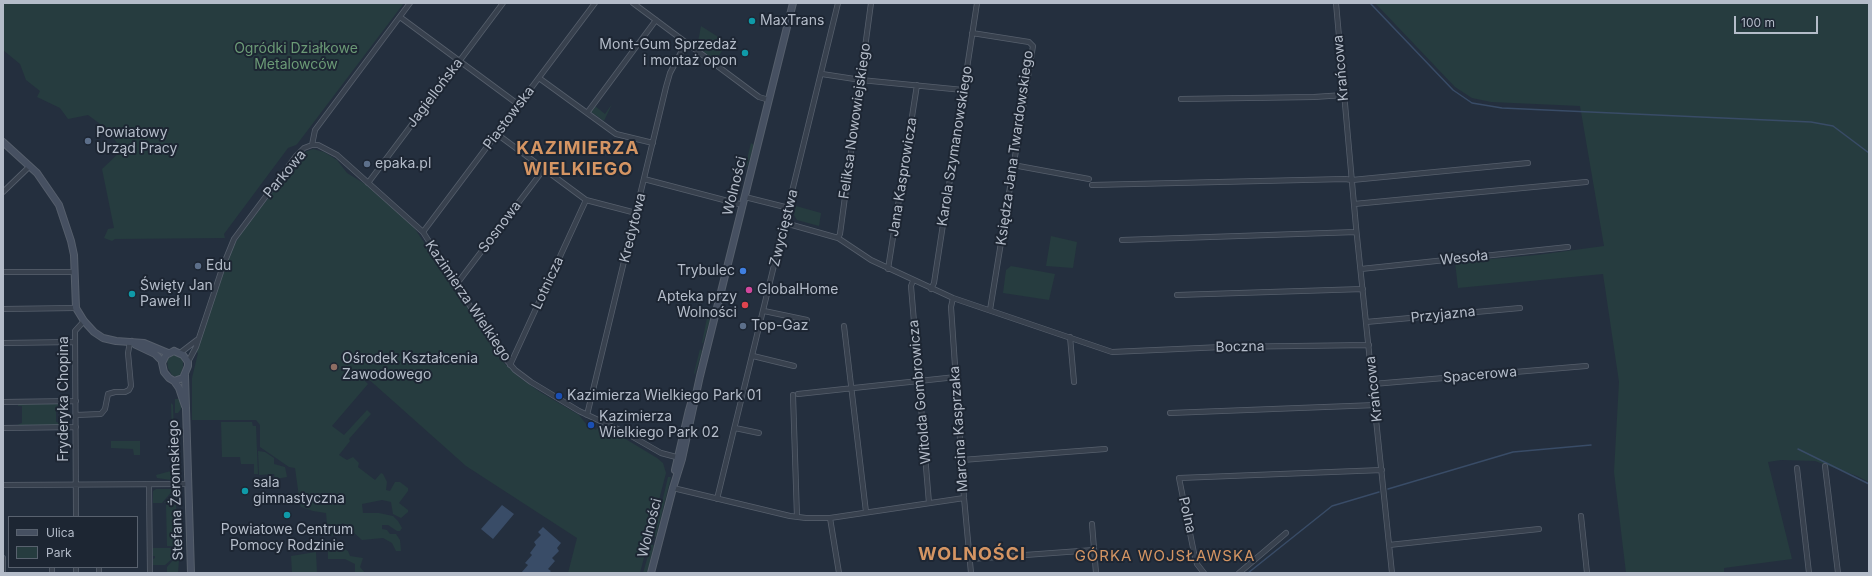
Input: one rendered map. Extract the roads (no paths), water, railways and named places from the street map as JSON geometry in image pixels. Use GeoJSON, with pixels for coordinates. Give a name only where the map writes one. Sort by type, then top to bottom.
{"type":"FeatureCollection","features":[{"type":"Feature","properties":{"kind":"street","name":"Parkowa"},"geometry":{"type":"LineString","coordinates":[[188,362],[196,348],[197,340],[225,260],[234,239],[296,156],[304,148],[312,145],[315,130],[410,3]]}},
{"type":"Feature","properties":{"kind":"street","name":"Jagiellońska"},"geometry":{"type":"LineString","coordinates":[[368,183],[503,3]]}},
{"type":"Feature","properties":{"kind":"street","name":"Piastowska"},"geometry":{"type":"LineString","coordinates":[[423,232],[540,78],[594,3]]}},
{"type":"Feature","properties":{"kind":"street"},"geometry":{"type":"LineString","coordinates":[[633,3],[759,97],[769,100]]}},
{"type":"Feature","properties":{"kind":"street","name":"Wolności"},"geometry":{"type":"LineString","coordinates":[[651,573],[680,458],[688,410],[700,376],[793,3]]}},
{"type":"Feature","properties":{"kind":"street","name":"Zwycięstwa"},"geometry":{"type":"LineString","coordinates":[[717,498],[822,74],[838,3]]}},
{"type":"Feature","properties":{"kind":"street","name":"Feliksa Nowowiejskiego"},"geometry":{"type":"LineString","coordinates":[[838,238],[840,234],[871,3]]}},
{"type":"Feature","properties":{"kind":"street","name":"Karola Szymanowskiego"},"geometry":{"type":"LineString","coordinates":[[931,289],[934,283],[977,3]]}},
{"type":"Feature","properties":{"kind":"street","name":"Krańcowa"},"geometry":{"type":"LineString","coordinates":[[1336,3],[1356,232],[1376,405],[1392,573]]}},
{"type":"Feature","properties":{"kind":"street"},"geometry":{"type":"LineString","coordinates":[[400,17],[519,105]]}},
{"type":"Feature","properties":{"kind":"street"},"geometry":{"type":"LineString","coordinates":[[587,113],[656,20]]}},
{"type":"Feature","properties":{"kind":"street","name":"Księdza Jana Twardowskiego"},"geometry":{"type":"LineString","coordinates":[[972,32],[1028,42],[1032,46],[990,310]]}},
{"type":"Feature","properties":{"kind":"street","name":"Kredytowa"},"geometry":{"type":"LineString","coordinates":[[587,415],[670,73],[686,43]]}},
{"type":"Feature","properties":{"kind":"street"},"geometry":{"type":"LineString","coordinates":[[822,74],[861,80],[963,90]]}},
{"type":"Feature","properties":{"kind":"street"},"geometry":{"type":"LineString","coordinates":[[540,78],[616,134],[653,144]]}},
{"type":"Feature","properties":{"kind":"street","name":"Jana Kasprowicza"},"geometry":{"type":"LineString","coordinates":[[888,269],[917,85]]}},
{"type":"Feature","properties":{"kind":"street"},"geometry":{"type":"LineString","coordinates":[[1181,99],[1314,97],[1344,95]]}},
{"type":"Feature","properties":{"kind":"street"},"geometry":{"type":"LineString","coordinates":[[497,134],[586,200],[636,213]]}},
{"type":"Feature","properties":{"kind":"street","name":"Fryderyka Chopina"},"geometry":{"type":"LineString","coordinates":[[3,142],[30,166],[50,190],[64,218],[71,241],[76,308],[84,321],[76,328],[75,342],[76,516]]}},
{"type":"Feature","properties":{"kind":"street","name":"Kazimierza Wielkiego"},"geometry":{"type":"LineString","coordinates":[[312,145],[329,150],[423,232],[498,350],[510,365],[531,382],[587,415],[626,433],[661,453],[680,458]]}},
{"type":"Feature","properties":{"kind":"street"},"geometry":{"type":"LineString","coordinates":[[1092,184],[1352,180],[1528,164]]}},
{"type":"Feature","properties":{"kind":"street"},"geometry":{"type":"LineString","coordinates":[[1014,165],[1090,179]]}},
{"type":"Feature","properties":{"kind":"street"},"geometry":{"type":"LineString","coordinates":[[3,192],[30,166]]}},
{"type":"Feature","properties":{"kind":"street","name":"Sosnowa"},"geometry":{"type":"LineString","coordinates":[[456,285],[544,169]]}},
{"type":"Feature","properties":{"kind":"street"},"geometry":{"type":"LineString","coordinates":[[644,179],[743,205]]}},
{"type":"Feature","properties":{"kind":"street"},"geometry":{"type":"LineString","coordinates":[[1354,204],[1586,182]]}},
{"type":"Feature","properties":{"kind":"street"},"geometry":{"type":"LineString","coordinates":[[745,197],[789,208]]}},
{"type":"Feature","properties":{"kind":"street","name":"Lotnicza"},"geometry":{"type":"LineString","coordinates":[[510,365],[586,200]]}},
{"type":"Feature","properties":{"kind":"street"},"geometry":{"type":"LineString","coordinates":[[785,223],[838,238],[871,260],[888,269],[953,298],[985,310],[990,310],[1070,337],[1074,382]]}},
{"type":"Feature","properties":{"kind":"street"},"geometry":{"type":"LineString","coordinates":[[1122,240],[1356,232]]}},
{"type":"Feature","properties":{"kind":"street","name":"Wesoła"},"geometry":{"type":"LineString","coordinates":[[1360,269],[1568,247]]}},
{"type":"Feature","properties":{"kind":"street"},"geometry":{"type":"LineString","coordinates":[[3,272],[74,272]]}},
{"type":"Feature","properties":{"kind":"street","name":"Witolda Gombrowicza"},"geometry":{"type":"LineString","coordinates":[[913,280],[911,286],[929,503]]}},
{"type":"Feature","properties":{"kind":"street"},"geometry":{"type":"LineString","coordinates":[[1178,295],[1363,289]]}},
{"type":"Feature","properties":{"kind":"street","name":"Marcina Kasprzaka"},"geometry":{"type":"LineString","coordinates":[[953,298],[951,307],[964,498],[971,573]]}},
{"type":"Feature","properties":{"kind":"street"},"geometry":{"type":"LineString","coordinates":[[3,309],[76,308]]}},
{"type":"Feature","properties":{"kind":"street","name":"Przyjazna"},"geometry":{"type":"LineString","coordinates":[[1366,322],[1520,308]]}},
{"type":"Feature","properties":{"kind":"street"},"geometry":{"type":"LineString","coordinates":[[764,311],[807,320]]}},
{"type":"Feature","properties":{"kind":"street"},"geometry":{"type":"LineString","coordinates":[[84,321],[94,332],[103,338],[144,343],[168,353]]}},
{"type":"Feature","properties":{"kind":"street"},"geometry":{"type":"LineString","coordinates":[[844,326],[866,512]]}},
{"type":"Feature","properties":{"kind":"street","name":"Boczna"},"geometry":{"type":"LineString","coordinates":[[1070,337],[1112,352],[1222,347],[1369,345]]}},
{"type":"Feature","properties":{"kind":"street"},"geometry":{"type":"LineString","coordinates":[[180,353],[197,340]]}},
{"type":"Feature","properties":{"kind":"street"},"geometry":{"type":"LineString","coordinates":[[3,342],[75,342]]}},
{"type":"Feature","properties":{"kind":"street"},"geometry":{"type":"LineString","coordinates":[[131,342],[136,346],[155,354],[162,361],[164,372],[168,378],[174,381],[182,379],[185,375],[188,362],[180,353],[174,351],[168,353],[162,361]]}},
{"type":"Feature","properties":{"kind":"street"},"geometry":{"type":"LineString","coordinates":[[76,415],[101,414],[105,410],[108,394],[125,392],[130,389],[128,354],[131,342]]}},
{"type":"Feature","properties":{"kind":"street"},"geometry":{"type":"LineString","coordinates":[[753,356],[794,366]]}},
{"type":"Feature","properties":{"kind":"street","name":"Spacerowa"},"geometry":{"type":"LineString","coordinates":[[1373,384],[1586,366]]}},
{"type":"Feature","properties":{"kind":"street","name":"Stefana Żeromskiego"},"geometry":{"type":"LineString","coordinates":[[185,375],[187,397],[185,406],[187,484],[192,573]]}},
{"type":"Feature","properties":{"kind":"street"},"geometry":{"type":"LineString","coordinates":[[798,518],[795,395],[956,377]]}},
{"type":"Feature","properties":{"kind":"street","name":"Stefana Żeromskiego"},"geometry":{"type":"LineString","coordinates":[[174,381],[179,388],[185,406]]}},
{"type":"Feature","properties":{"kind":"street"},"geometry":{"type":"LineString","coordinates":[[3,402],[76,401]]}},
{"type":"Feature","properties":{"kind":"street"},"geometry":{"type":"LineString","coordinates":[[1170,413],[1376,405]]}},
{"type":"Feature","properties":{"kind":"street"},"geometry":{"type":"LineString","coordinates":[[3,428],[76,427]]}},
{"type":"Feature","properties":{"kind":"street"},"geometry":{"type":"LineString","coordinates":[[735,428],[759,434]]}},
{"type":"Feature","properties":{"kind":"street"},"geometry":{"type":"LineString","coordinates":[[962,460],[1105,449]]}},
{"type":"Feature","properties":{"kind":"street"},"geometry":{"type":"LineString","coordinates":[[1825,466],[1838,573]]}},
{"type":"Feature","properties":{"kind":"street"},"geometry":{"type":"LineString","coordinates":[[1797,468],[1809,573]]}},
{"type":"Feature","properties":{"kind":"street","name":"Polna"},"geometry":{"type":"LineString","coordinates":[[1204,573],[1197,564],[1179,478],[1382,470]]}},
{"type":"Feature","properties":{"kind":"street"},"geometry":{"type":"LineString","coordinates":[[149,484],[150,573]]}},
{"type":"Feature","properties":{"kind":"street"},"geometry":{"type":"LineString","coordinates":[[3,485],[187,484]]}},
{"type":"Feature","properties":{"kind":"street"},"geometry":{"type":"LineString","coordinates":[[672,488],[798,518],[830,518],[964,498]]}},
{"type":"Feature","properties":{"kind":"street"},"geometry":{"type":"LineString","coordinates":[[1581,516],[1587,573]]}},
{"type":"Feature","properties":{"kind":"street"},"geometry":{"type":"LineString","coordinates":[[830,518],[839,573]]}},
{"type":"Feature","properties":{"kind":"street"},"geometry":{"type":"LineString","coordinates":[[1092,524],[1096,573]]}},
{"type":"Feature","properties":{"kind":"street"},"geometry":{"type":"LineString","coordinates":[[1390,545],[1539,529]]}},
{"type":"Feature","properties":{"kind":"street"},"geometry":{"type":"LineString","coordinates":[[1239,573],[1286,533]]}},
{"type":"Feature","properties":{"kind":"street"},"geometry":{"type":"LineString","coordinates":[[970,559],[1094,550]]}},
{"type":"Feature","properties":{"kind":"street"},"geometry":{"type":"LineString","coordinates":[[3,558],[3,573]]}},
{"type":"Feature","properties":{"kind":"water"},"geometry":{"type":"Polygon","coordinates":[[[502,505],[514,514],[493,539],[481,529],[502,505]]]}},
{"type":"Feature","properties":{"kind":"water"},"geometry":{"type":"Polygon","coordinates":[[[543,527],[561,543],[557,548],[559,551],[552,558],[555,561],[548,569],[551,571],[549,573],[521,573],[528,565],[525,563],[532,555],[530,553],[536,545],[534,542],[541,535],[538,532],[543,527]]]}},
{"type":"Feature","properties":{"kind":"waterway"},"geometry":{"type":"LineString","coordinates":[[1370,3],[1453,90],[1472,103],[1502,108],[1811,122],[1833,126],[1869,153]]}},
{"type":"Feature","properties":{"kind":"waterway"},"geometry":{"type":"LineString","coordinates":[[1388,489],[1513,452],[1591,445]]}},
{"type":"Feature","properties":{"kind":"waterway"},"geometry":{"type":"LineString","coordinates":[[1798,449],[1869,484]]}},
{"type":"Feature","properties":{"kind":"waterway"},"geometry":{"type":"LineString","coordinates":[[1248,573],[1332,506],[1379,492]]}},
{"type":"Feature","properties":{"kind":"place","name":"MaxTrans"},"geometry":{"type":"Point","coordinates":[752,21]}},
{"type":"Feature","properties":{"kind":"place","name":"Mont-Gum Sprzedaż i montaż opon"},"geometry":{"type":"Point","coordinates":[745,53]}},
{"type":"Feature","properties":{"kind":"place","name":"Powiatowy Urząd Pracy"},"geometry":{"type":"Point","coordinates":[88,141]}},
{"type":"Feature","properties":{"kind":"place","name":"epaka.pl"},"geometry":{"type":"Point","coordinates":[367,164]}},
{"type":"Feature","properties":{"kind":"place","name":"Edu"},"geometry":{"type":"Point","coordinates":[198,266]}},
{"type":"Feature","properties":{"kind":"place","name":"Trybulec"},"geometry":{"type":"Point","coordinates":[743,271]}},
{"type":"Feature","properties":{"kind":"place","name":"GlobalHome"},"geometry":{"type":"Point","coordinates":[749,290]}},
{"type":"Feature","properties":{"kind":"place","name":"Święty Jan Paweł II"},"geometry":{"type":"Point","coordinates":[132,294]}},
{"type":"Feature","properties":{"kind":"place","name":"Apteka przy Wolności"},"geometry":{"type":"Point","coordinates":[745,305]}},
{"type":"Feature","properties":{"kind":"place","name":"Top-Gaz"},"geometry":{"type":"Point","coordinates":[743,326]}},
{"type":"Feature","properties":{"kind":"place","name":"Ośrodek Kształcenia Zawodowego"},"geometry":{"type":"Point","coordinates":[334,367]}},
{"type":"Feature","properties":{"kind":"place","name":"Kazimierza Wielkiego Park 01"},"geometry":{"type":"Point","coordinates":[559,396]}},
{"type":"Feature","properties":{"kind":"place","name":"Kazimierza Wielkiego Park 02"},"geometry":{"type":"Point","coordinates":[591,425]}},
{"type":"Feature","properties":{"kind":"place","name":"sala gimnastyczna"},"geometry":{"type":"Point","coordinates":[245,491]}},
{"type":"Feature","properties":{"kind":"place","name":"Powiatowe Centrum Pomocy Rodzinie"},"geometry":{"type":"Point","coordinates":[287,515]}},
{"type":"Feature","properties":{"kind":"district","name":"KAZIMIERZA WIELKIEGO"},"geometry":{"type":"Point","coordinates":[578,159]}},
{"type":"Feature","properties":{"kind":"district","name":"WOLNOŚCI"},"geometry":{"type":"Point","coordinates":[972,555]}},
{"type":"Feature","properties":{"kind":"district","name":"GÓRKA WOJSŁAWSKA"},"geometry":{"type":"Point","coordinates":[1165,556]}},
{"type":"Feature","properties":{"kind":"park label","name":"Ogródki Działkowe Metalowców"},"geometry":{"type":"Point","coordinates":[296,58]}}]}
